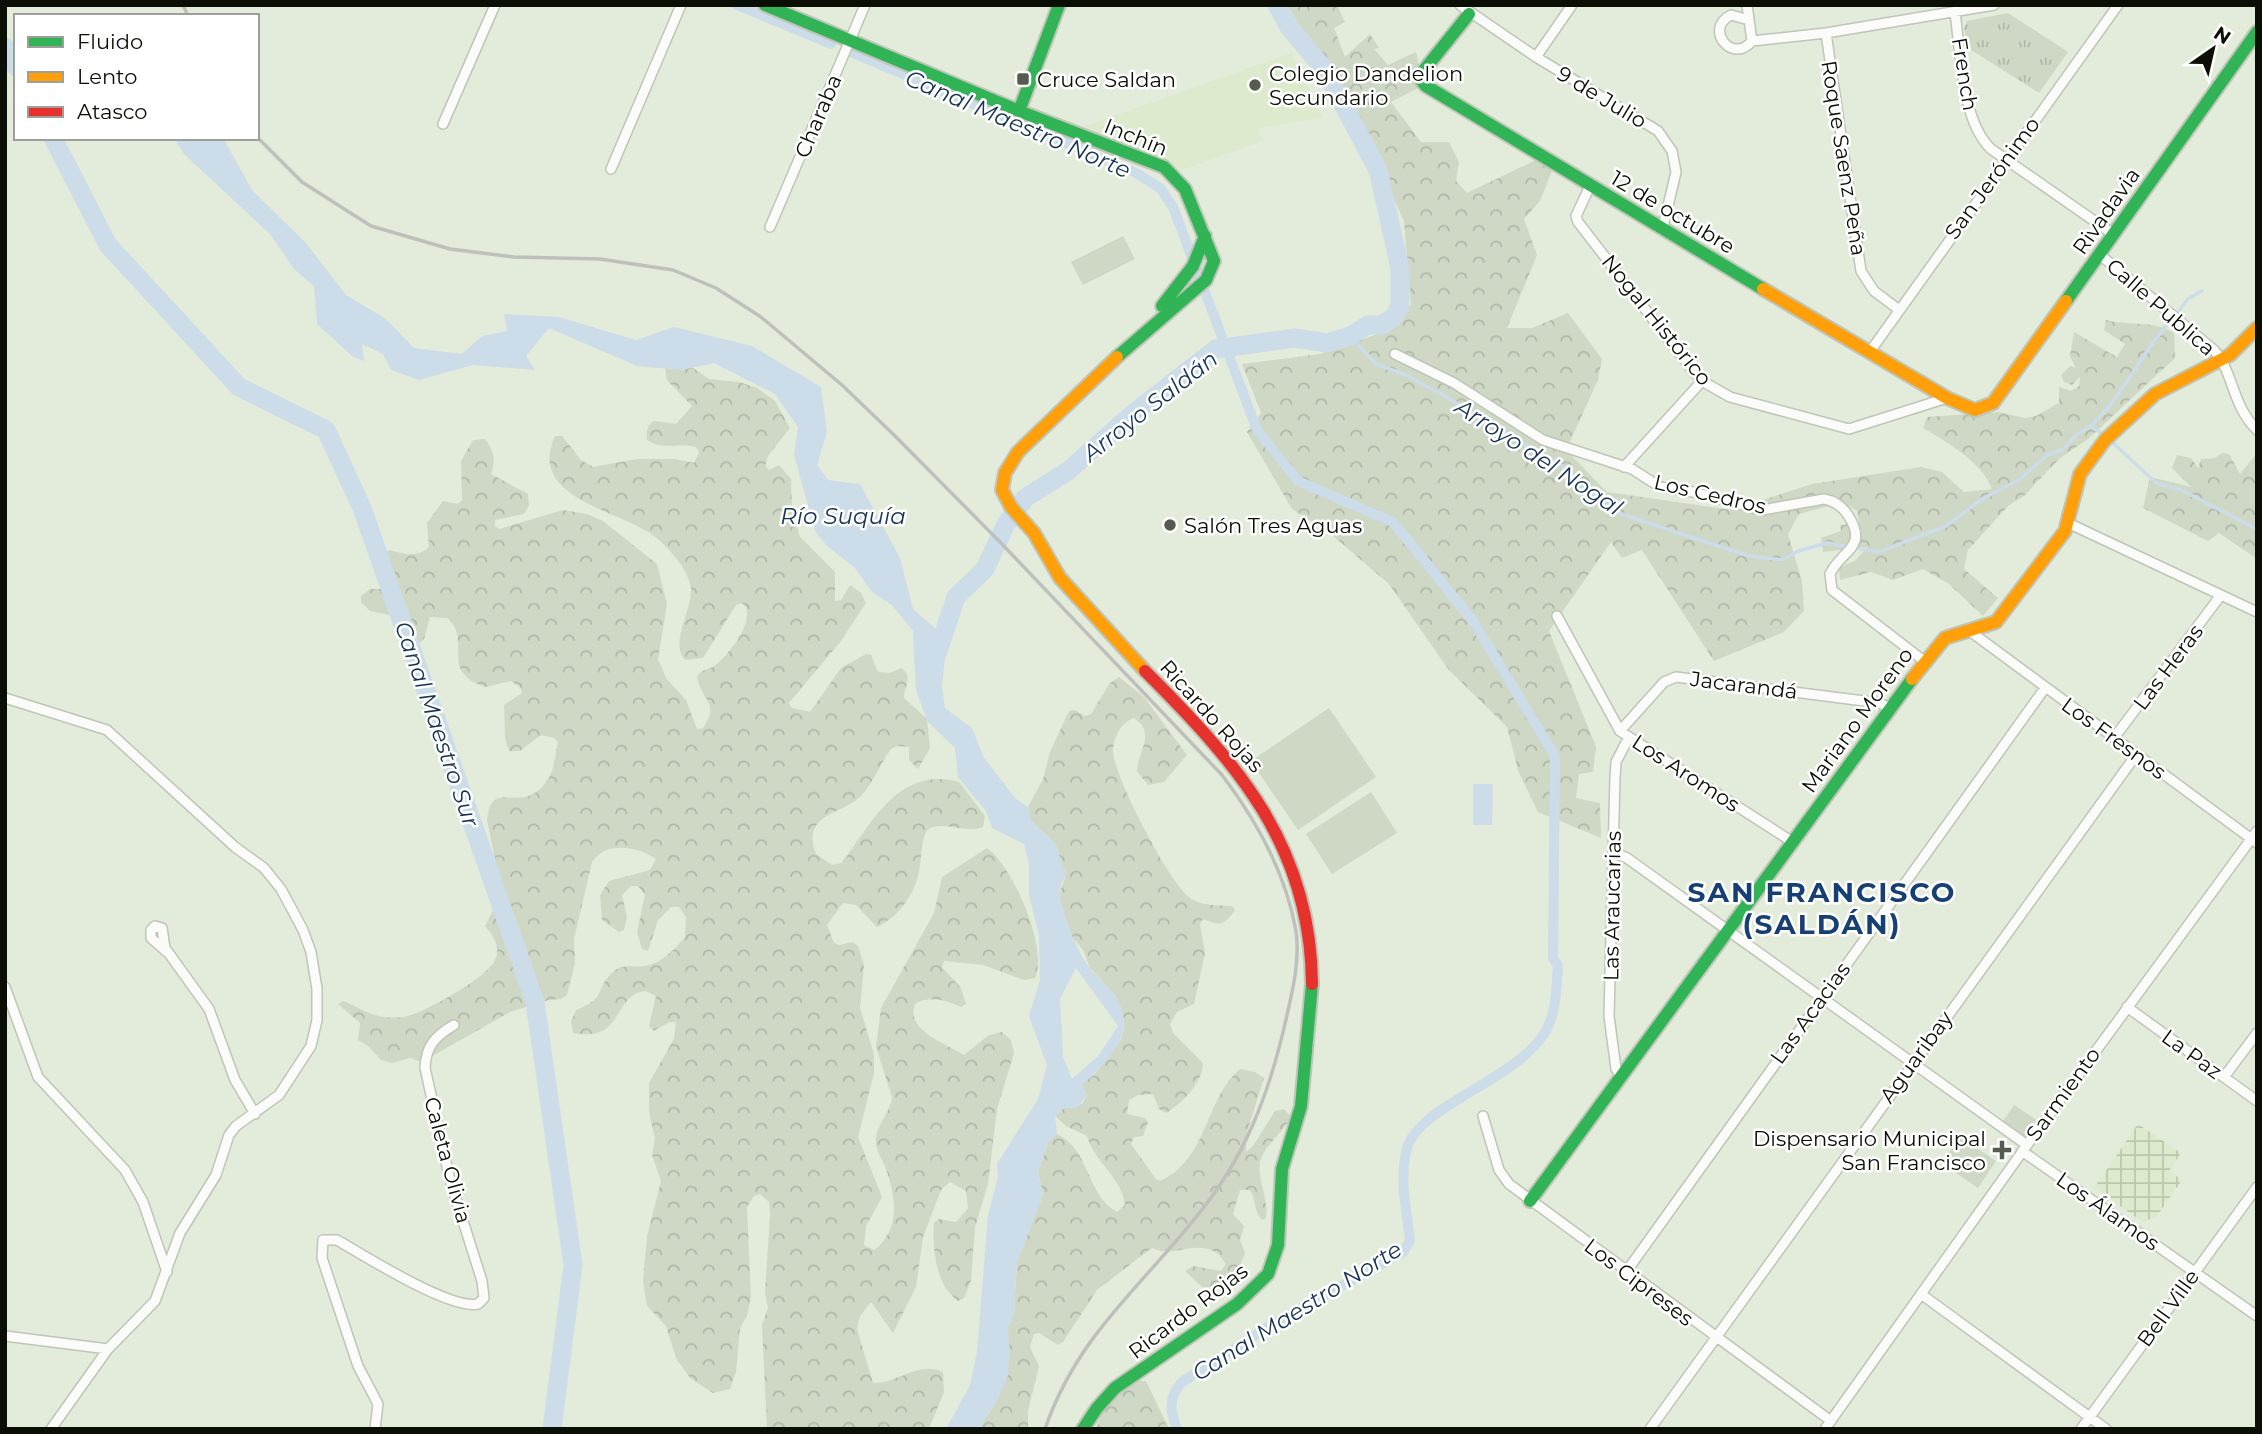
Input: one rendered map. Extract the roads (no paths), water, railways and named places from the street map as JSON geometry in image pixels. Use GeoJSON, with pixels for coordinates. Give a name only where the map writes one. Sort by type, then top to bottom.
{"type":"FeatureCollection","features":[{"type":"Feature","properties":{"kind":"street"},"geometry":{"type":"LineString","coordinates":[[443,124],[495,5]]}},
{"type":"Feature","properties":{"kind":"street"},"geometry":{"type":"LineString","coordinates":[[611,169],[681,5]]}},
{"type":"Feature","properties":{"kind":"street","name":"Inchín"},"geometry":{"type":"LineString","coordinates":[[765,5],[1019,111],[1164,167],[1185,189],[1205,236]]}},
{"type":"Feature","properties":{"kind":"street","name":"Charaba"},"geometry":{"type":"LineString","coordinates":[[770,227],[865,5]]}},
{"type":"Feature","properties":{"kind":"street"},"geometry":{"type":"LineString","coordinates":[[1019,111],[1059,5]]}},
{"type":"Feature","properties":{"kind":"street"},"geometry":{"type":"LineString","coordinates":[[1535,57],[1572,5]]}},
{"type":"Feature","properties":{"kind":"street"},"geometry":{"type":"LineString","coordinates":[[1747,5],[1752,41]]}},
{"type":"Feature","properties":{"kind":"street"},"geometry":{"type":"LineString","coordinates":[[1749,20],[1731,15],[1722,23],[1719,34],[1724,45],[1735,50],[1746,47],[1752,41],[1826,33],[1994,5]]}},
{"type":"Feature","properties":{"kind":"street","name":"San Jerónimo"},"geometry":{"type":"LineString","coordinates":[[1869,352],[2118,5]]}},
{"type":"Feature","properties":{"kind":"street","name":"9 de Julio"},"geometry":{"type":"LineString","coordinates":[[1465,10],[1535,57],[1644,121],[1667,142],[1676,172],[1663,227]]}},
{"type":"Feature","properties":{"kind":"street","name":"12 de octubre"},"geometry":{"type":"LineString","coordinates":[[1465,10],[1422,74],[1422,83],[1947,398],[1975,410],[1983,410]]}},
{"type":"Feature","properties":{"kind":"street","name":"French"},"geometry":{"type":"LineString","coordinates":[[1955,13],[1973,127],[1983,141],[2113,234]]}},
{"type":"Feature","properties":{"kind":"street","name":"Rivadavia"},"geometry":{"type":"LineString","coordinates":[[1983,410],[1993,403],[2257,32]]}},
{"type":"Feature","properties":{"kind":"street","name":"Roque Saenz Peña"},"geometry":{"type":"LineString","coordinates":[[1826,33],[1861,271],[1874,291],[1898,309]]}},
{"type":"Feature","properties":{"kind":"street","name":"Nogal Histórico"},"geometry":{"type":"LineString","coordinates":[[1590,186],[1576,216],[1578,222],[1702,381],[1730,397],[1849,429],[1947,398]]}},
{"type":"Feature","properties":{"kind":"street","name":"Ricardo Rojas"},"geometry":{"type":"LineString","coordinates":[[1119,355],[1193,266],[1205,236]]}},
{"type":"Feature","properties":{"kind":"street","name":"Ricardo Rojas"},"geometry":{"type":"LineString","coordinates":[[1083,1429],[1110,1393],[1242,1300],[1270,1270],[1282,1236],[1282,1170],[1301,1109],[1314,986],[1310,937],[1298,883],[1280,836],[1259,799],[1234,764],[1065,584],[1027,524],[1005,498],[1003,480],[1013,459],[1119,355],[1211,274],[1214,261],[1205,236]]}},
{"type":"Feature","properties":{"kind":"street","name":"Calle Publica"},"geometry":{"type":"LineString","coordinates":[[2099,254],[2165,307],[2221,360]]}},
{"type":"Feature","properties":{"kind":"street","name":"Mariano Moreno"},"geometry":{"type":"LineString","coordinates":[[1530,1200],[1924,661],[1946,636],[1971,632],[1996,622],[2068,523],[2080,474],[2108,437],[2155,394],[2221,360],[2249,339],[2257,328]]}},
{"type":"Feature","properties":{"kind":"street","name":"Los Cedros"},"geometry":{"type":"LineString","coordinates":[[1395,354],[1454,383],[1543,440],[1597,455],[1609,464],[1624,467],[1660,487],[1693,492],[1762,510],[1825,499],[1833,501],[1843,508],[1852,521],[1856,534],[1853,547],[1830,574],[1832,590],[1924,661]]}},
{"type":"Feature","properties":{"kind":"street"},"geometry":{"type":"LineString","coordinates":[[2221,360],[2239,409],[2257,430]]}},
{"type":"Feature","properties":{"kind":"street"},"geometry":{"type":"LineString","coordinates":[[1624,467],[1702,381]]}},
{"type":"Feature","properties":{"kind":"street"},"geometry":{"type":"LineString","coordinates":[[2068,523],[2257,612]]}},
{"type":"Feature","properties":{"kind":"street","name":"Las Heras"},"geometry":{"type":"LineString","coordinates":[[2115,738],[2221,595]]}},
{"type":"Feature","properties":{"kind":"street","name":"Los Aromos"},"geometry":{"type":"LineString","coordinates":[[1557,617],[1620,731],[1791,841]]}},
{"type":"Feature","properties":{"kind":"street","name":"Los Fresnos"},"geometry":{"type":"LineString","coordinates":[[1971,632],[2136,755],[2255,838]]}},
{"type":"Feature","properties":{"kind":"street","name":"Jacarandá"},"geometry":{"type":"LineString","coordinates":[[1620,731],[1664,682],[1676,677],[1880,703],[1889,708]]}},
{"type":"Feature","properties":{"kind":"street","name":"Las Acacias"},"geometry":{"type":"LineString","coordinates":[[1626,1272],[2045,688]]}},
{"type":"Feature","properties":{"kind":"street"},"geometry":{"type":"LineString","coordinates":[[5,698],[113,734],[228,840],[264,868],[281,889],[312,952],[317,1020],[311,1046],[285,1088],[270,1104],[236,1126],[225,1143],[216,1175],[186,1221],[167,1274],[147,1312],[108,1349],[51,1429]]}},
{"type":"Feature","properties":{"kind":"street","name":"Las Araucarias"},"geometry":{"type":"LineString","coordinates":[[1621,1076],[1616,1069],[1609,1016],[1616,762],[1629,737]]}},
{"type":"Feature","properties":{"kind":"street","name":"Aguaribay"},"geometry":{"type":"LineString","coordinates":[[1650,1429],[2136,755]]}},
{"type":"Feature","properties":{"kind":"street","name":"Sarmiento"},"geometry":{"type":"LineString","coordinates":[[1828,1425],[2127,1007],[2255,838]]}},
{"type":"Feature","properties":{"kind":"street","name":"Los Álamos"},"geometry":{"type":"LineString","coordinates":[[1614,852],[1627,858],[1728,928],[2257,1316]]}},
{"type":"Feature","properties":{"kind":"street"},"geometry":{"type":"LineString","coordinates":[[167,952],[209,1009],[235,1080],[255,1114]]}},
{"type":"Feature","properties":{"kind":"street"},"geometry":{"type":"LineString","coordinates":[[5,987],[16,1010],[31,1065],[42,1084],[125,1170],[143,1202],[167,1274]]}},
{"type":"Feature","properties":{"kind":"street","name":"La Paz"},"geometry":{"type":"LineString","coordinates":[[2127,1007],[2257,1101]]}},
{"type":"Feature","properties":{"kind":"street","name":"Caleta Olivia"},"geometry":{"type":"LineString","coordinates":[[375,1429],[378,1404],[358,1366],[321,1258],[321,1244],[330,1239],[428,1290],[460,1303],[478,1304],[484,1298],[482,1281],[450,1180],[425,1068],[426,1053],[432,1040],[454,1025]]}},
{"type":"Feature","properties":{"kind":"street"},"geometry":{"type":"LineString","coordinates":[[2224,1077],[2257,1033]]}},
{"type":"Feature","properties":{"kind":"street","name":"Los Cipreses"},"geometry":{"type":"LineString","coordinates":[[1483,1116],[1503,1178],[1828,1425]]}},
{"type":"Feature","properties":{"kind":"street","name":"Bell Ville"},"geometry":{"type":"LineString","coordinates":[[2081,1429],[2257,1187]]}},
{"type":"Feature","properties":{"kind":"street"},"geometry":{"type":"LineString","coordinates":[[1921,1294],[2106,1429]]}},
{"type":"Feature","properties":{"kind":"street"},"geometry":{"type":"LineString","coordinates":[[5,1336],[108,1349]]}},
{"type":"Feature","properties":{"kind":"water","name":"Río Suquía"},"geometry":{"type":"Polygon","coordinates":[[[175,140],[224,140],[252,190],[306,243],[346,295],[386,319],[414,348],[462,354],[482,336],[507,331],[504,314],[559,317],[636,340],[674,327],[752,346],[821,387],[827,432],[817,465],[828,480],[860,484],[900,558],[913,609],[947,639],[942,686],[945,708],[972,728],[984,758],[1016,799],[1028,807],[1031,821],[1055,843],[1066,875],[1060,890],[1060,899],[1072,935],[1089,967],[1115,995],[1122,1009],[1124,1022],[1118,1045],[1102,1066],[1082,1085],[1087,1095],[1077,1108],[1064,1108],[1055,1116],[1057,1134],[1048,1143],[1038,1172],[1043,1195],[1017,1262],[1014,1314],[1008,1327],[1008,1375],[998,1399],[979,1429],[946,1429],[970,1385],[977,1352],[988,1215],[998,1177],[997,1164],[1038,1099],[1047,1065],[1029,1016],[1040,980],[1039,935],[1029,895],[1029,864],[1024,844],[992,828],[986,811],[958,777],[955,748],[927,721],[916,690],[913,631],[892,605],[872,592],[855,568],[827,546],[815,531],[794,455],[798,427],[775,394],[714,363],[682,370],[637,366],[549,328],[526,356],[535,370],[473,365],[419,380],[391,370],[383,354],[362,344],[364,361],[352,356],[317,324],[314,286],[294,269],[270,234],[184,154],[175,140]],[[1076,968],[1060,999],[1063,1057],[1072,1079],[1099,1055],[1118,1026],[1076,968]]]}},
{"type":"Feature","properties":{"kind":"water"},"geometry":{"type":"Polygon","coordinates":[[[1473,784],[1493,784],[1492,825],[1473,825],[1473,784]]]}},
{"type":"Feature","properties":{"kind":"waterway","name":"Canal Maestro Norte"},"geometry":{"type":"LineString","coordinates":[[737,5],[831,44]]}},
{"type":"Feature","properties":{"kind":"waterway","name":"Arroyo Saldán"},"geometry":{"type":"LineString","coordinates":[[935,660],[956,597],[985,569],[1006,524],[1025,498],[1068,471],[1130,416],[1216,349],[1295,338],[1327,343],[1350,336],[1368,325],[1382,325],[1394,317],[1400,306],[1400,268],[1378,170],[1325,70],[1289,27],[1277,5]]}},
{"type":"Feature","properties":{"kind":"waterway","name":"Canal Maestro Sur"},"geometry":{"type":"LineString","coordinates":[[5,47],[14,63]]}},
{"type":"Feature","properties":{"kind":"waterway","name":"Canal Maestro Norte"},"geometry":{"type":"LineString","coordinates":[[853,53],[1136,173],[1160,188],[1173,207],[1257,430],[1298,481],[1393,522],[1473,621],[1555,756],[1553,958],[1558,966],[1554,1010],[1544,1034],[1512,1065],[1431,1118],[1417,1131],[1408,1145],[1405,1157],[1404,1193],[1410,1241],[1403,1252],[1276,1322],[1182,1382],[1172,1399],[1177,1429]]}},
{"type":"Feature","properties":{"kind":"waterway","name":"Canal Maestro Sur"},"geometry":{"type":"LineString","coordinates":[[54,140],[108,245],[239,387],[326,430],[362,508],[535,1002],[573,1265],[552,1429]]}},
{"type":"Feature","properties":{"kind":"waterway"},"geometry":{"type":"LineString","coordinates":[[2178,312],[2188,299],[2202,291]]}},
{"type":"Feature","properties":{"kind":"waterway"},"geometry":{"type":"LineString","coordinates":[[2091,426],[2112,402],[2167,325]]}},
{"type":"Feature","properties":{"kind":"waterway","name":"Arroyo del Nogal"},"geometry":{"type":"LineString","coordinates":[[1350,336],[1376,364],[1406,375],[1443,395],[1562,466],[1600,502],[1624,515],[1749,556],[1783,560],[1798,551],[1827,543],[1879,552],[1946,526],[1982,499],[2019,480],[2047,455],[2064,449],[2075,436],[2090,426],[2105,435]]}},
{"type":"Feature","properties":{"kind":"waterway","name":"Arroyo del Nogal"},"geometry":{"type":"LineString","coordinates":[[2111,441],[2156,483],[2181,490],[2257,529]]}},
{"type":"Feature","properties":{"kind":"railway"},"geometry":{"type":"LineString","coordinates":[[183,5],[187,14]]}},
{"type":"Feature","properties":{"kind":"railway"},"geometry":{"type":"LineString","coordinates":[[259,139],[302,182],[371,226],[450,249],[514,257],[600,259],[673,270],[716,288],[761,317],[842,385],[1000,542],[1222,775],[1247,811],[1268,849],[1285,889],[1297,942],[1292,995],[1266,1090],[1258,1114],[1222,1182],[1096,1335],[1059,1394],[1045,1429]]}},
{"type":"Feature","properties":{"kind":"place","name":"Cruce Saldan"},"geometry":{"type":"Point","coordinates":[1023,79]}},
{"type":"Feature","properties":{"kind":"place","name":"Colegio Dandelion Secundario"},"geometry":{"type":"Point","coordinates":[1255,85]}},
{"type":"Feature","properties":{"kind":"place","name":"Salón Tres Aguas"},"geometry":{"type":"Point","coordinates":[1170,525]}},
{"type":"Feature","properties":{"kind":"place","name":"Dispensario Municipal San Francisco"},"geometry":{"type":"Point","coordinates":[2002,1150]}},
{"type":"Feature","properties":{"kind":"district","name":"SAN FRANCISCO (SALDÁN)"},"geometry":{"type":"Point","coordinates":[1822,908]}}]}
